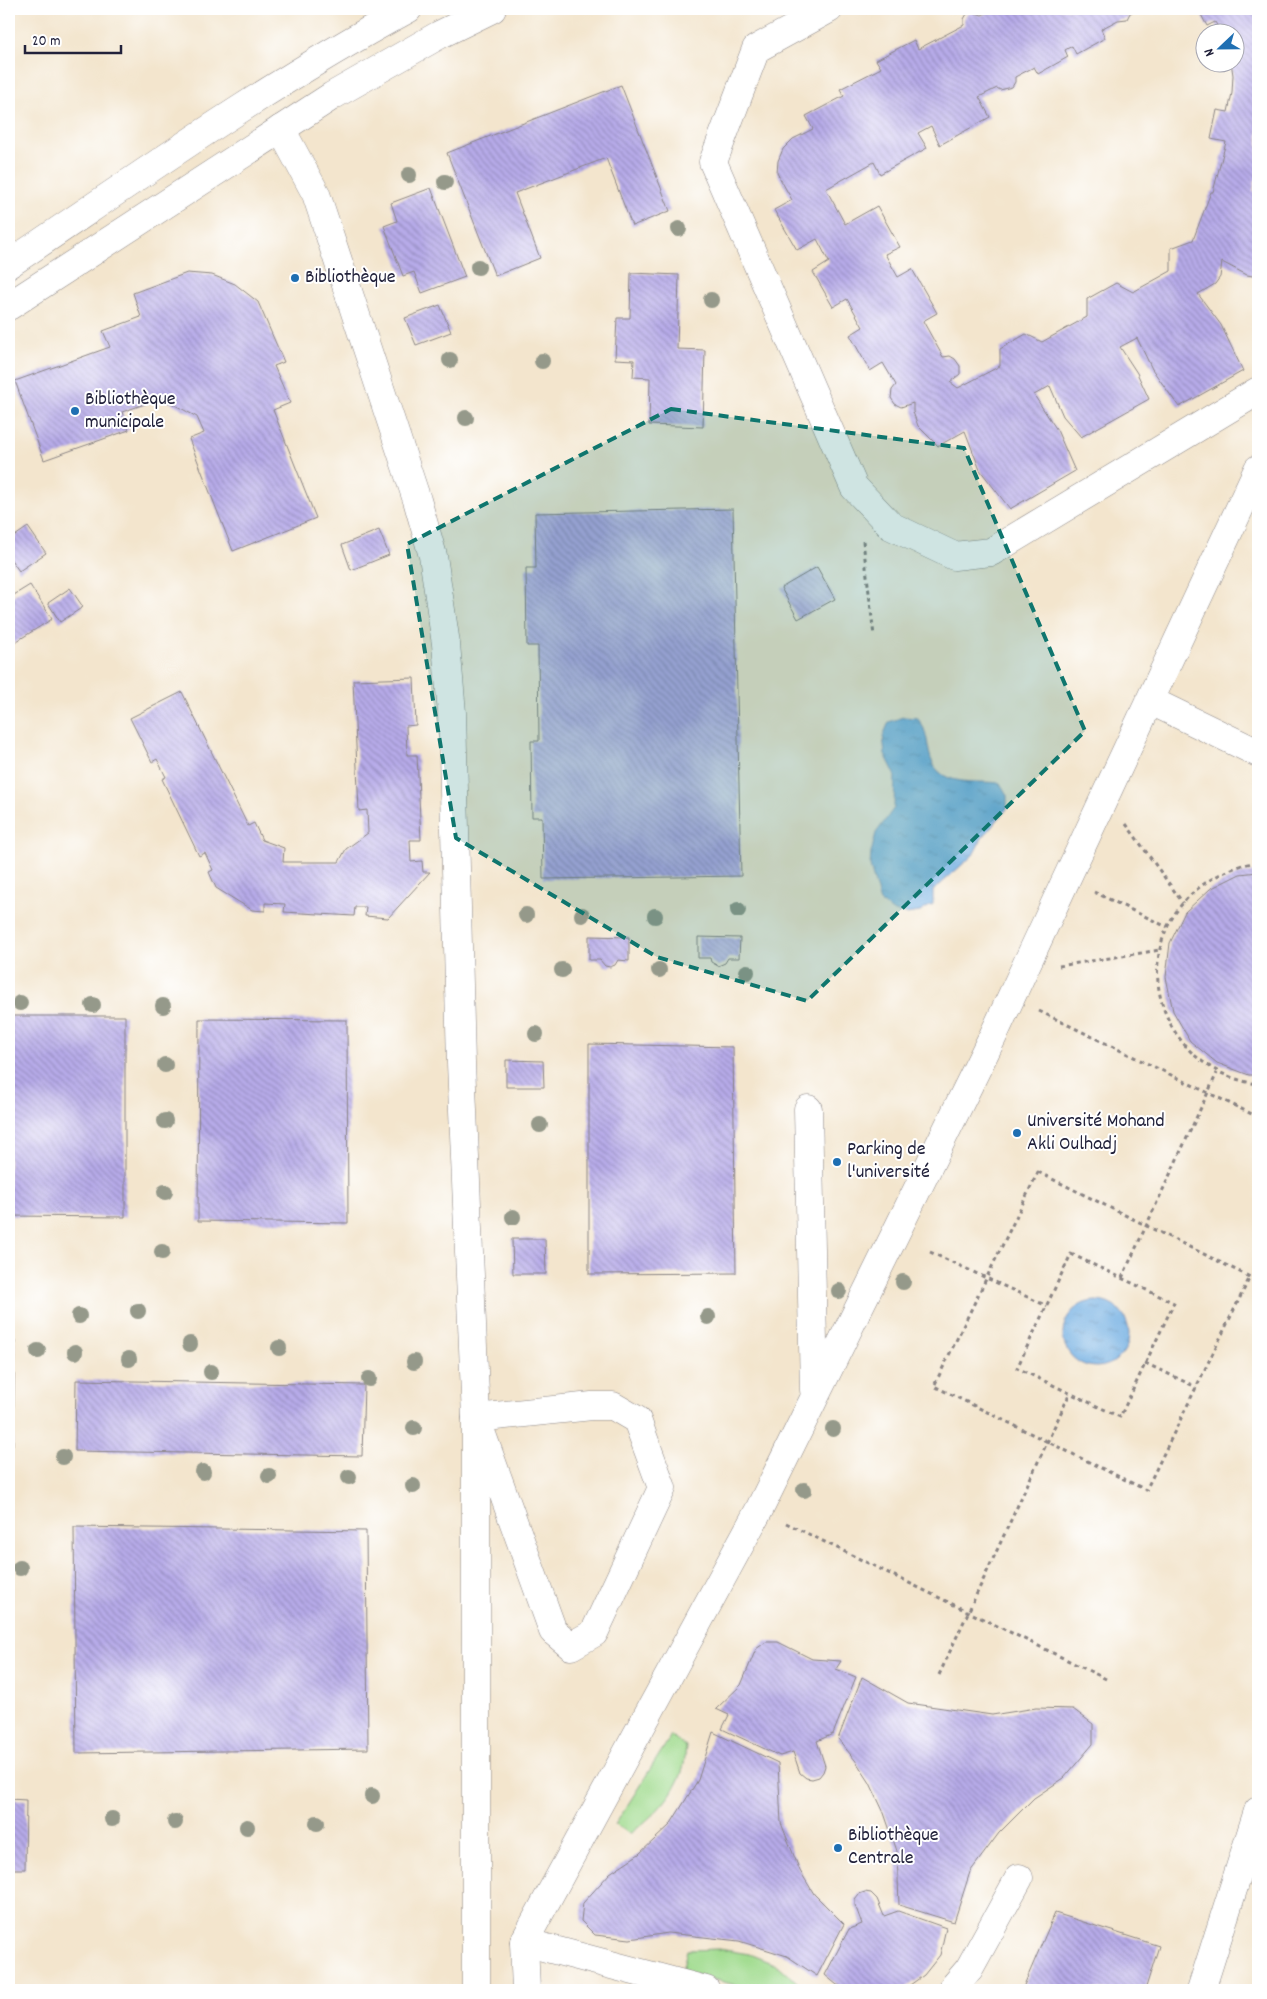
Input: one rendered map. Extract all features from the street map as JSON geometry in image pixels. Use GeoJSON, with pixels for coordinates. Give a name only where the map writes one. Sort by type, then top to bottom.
{"type":"FeatureCollection","features":[{"type":"Feature","properties":{"kind":"street"},"geometry":{"type":"LineString","coordinates":[[9,264],[254,99],[371,28],[408,9]]}},
{"type":"Feature","properties":{"kind":"street"},"geometry":{"type":"LineString","coordinates":[[9,306],[332,96],[431,39],[492,9]]}},
{"type":"Feature","properties":{"kind":"street"},"geometry":{"type":"LineString","coordinates":[[829,9],[756,48],[712,162],[854,486],[891,526],[954,556],[991,552],[1258,391]]}},
{"type":"Feature","properties":{"kind":"street"},"geometry":{"type":"LineString","coordinates":[[281,129],[316,194],[417,500],[433,556],[446,644],[452,713],[461,1063],[476,1418],[476,1990]]}},
{"type":"Feature","properties":{"kind":"street"},"geometry":{"type":"LineString","coordinates":[[526,1990],[524,1942],[759,1510],[814,1394],[1023,972],[1258,469]]}},
{"type":"Feature","properties":{"kind":"street"},"geometry":{"type":"LineString","coordinates":[[1151,701],[1258,753]]}},
{"type":"Feature","properties":{"kind":"street"},"geometry":{"type":"LineString","coordinates":[[808,1109],[814,1394]]}},
{"type":"Feature","properties":{"kind":"street"},"geometry":{"type":"LineString","coordinates":[[592,1406],[613,1406],[637,1420],[662,1488],[594,1633],[571,1646],[553,1631],[476,1418],[592,1406]]}},
{"type":"Feature","properties":{"kind":"street"},"geometry":{"type":"LineString","coordinates":[[1201,1990],[1258,1811]]}},
{"type":"Feature","properties":{"kind":"street"},"geometry":{"type":"LineString","coordinates":[[951,1990],[969,1969],[1019,1878]]}},
{"type":"Feature","properties":{"kind":"street"},"geometry":{"type":"LineString","coordinates":[[524,1942],[706,1990]]}},
{"type":"Feature","properties":{"kind":"path"},"geometry":{"type":"LineString","coordinates":[[862,533],[874,636]]}},
{"type":"Feature","properties":{"kind":"path"},"geometry":{"type":"LineString","coordinates":[[1106,796],[1183,903]]}},
{"type":"Feature","properties":{"kind":"path"},"geometry":{"type":"LineString","coordinates":[[1258,863],[1226,871],[1202,884],[1183,903],[1168,927],[1160,950],[1158,974],[1160,998],[1168,1021],[1180,1042],[1197,1059],[1217,1073],[1241,1082],[1258,1084]]}},
{"type":"Feature","properties":{"kind":"path"},"geometry":{"type":"LineString","coordinates":[[1067,879],[1168,927]]}},
{"type":"Feature","properties":{"kind":"path"},"geometry":{"type":"LineString","coordinates":[[1023,972],[1160,950]]}},
{"type":"Feature","properties":{"kind":"path"},"geometry":{"type":"LineString","coordinates":[[1042,1002],[1038,1012],[1258,1117]]}},
{"type":"Feature","properties":{"kind":"path"},"geometry":{"type":"LineString","coordinates":[[1122,1278],[1217,1073]]}},
{"type":"Feature","properties":{"kind":"path"},"geometry":{"type":"LineString","coordinates":[[1038,1172],[1250,1277],[1146,1490],[934,1386],[986,1278],[1038,1172]]}},
{"type":"Feature","properties":{"kind":"path"},"geometry":{"type":"LineString","coordinates":[[930,1252],[1047,1306]]}},
{"type":"Feature","properties":{"kind":"path"},"geometry":{"type":"LineString","coordinates":[[1071,1254],[1174,1303],[1120,1417],[1017,1368],[1047,1306],[1071,1254]]}},
{"type":"Feature","properties":{"kind":"path"},"geometry":{"type":"LineString","coordinates":[[1145,1363],[1196,1387]]}},
{"type":"Feature","properties":{"kind":"path"},"geometry":{"type":"LineString","coordinates":[[939,1675],[1070,1393]]}},
{"type":"Feature","properties":{"kind":"path"},"geometry":{"type":"LineString","coordinates":[[759,1510],[968,1614],[1106,1679]]}},
{"type":"Feature","properties":{"kind":"highlighted area"},"geometry":{"type":"Polygon","coordinates":[[[671,409],[964,448],[1085,731],[807,1001],[657,957],[456,838],[407,544],[671,409]]]}},
{"type":"Feature","properties":{"kind":"green space"},"geometry":{"type":"Polygon","coordinates":[[[671,1736],[686,1746],[684,1766],[679,1779],[661,1806],[630,1834],[615,1825],[671,1736]]]}},
{"type":"Feature","properties":{"kind":"green space"},"geometry":{"type":"Polygon","coordinates":[[[719,1949],[749,1954],[779,1966],[798,1983],[797,1990],[754,1990],[682,1971],[687,1950],[719,1949]]]}},
{"type":"Feature","properties":{"kind":"water"},"geometry":{"type":"Polygon","coordinates":[[[903,717],[918,718],[924,730],[931,759],[943,775],[960,781],[1000,783],[1007,795],[1007,809],[982,838],[973,855],[933,891],[933,904],[920,912],[906,914],[894,912],[880,902],[870,866],[876,833],[894,808],[895,774],[885,754],[883,736],[889,722],[903,717]]]}},
{"type":"Feature","properties":{"kind":"water"},"geometry":{"type":"Polygon","coordinates":[[[1090,1301],[1102,1301],[1120,1310],[1127,1321],[1129,1334],[1127,1347],[1120,1358],[1109,1365],[1090,1367],[1077,1362],[1068,1353],[1063,1340],[1063,1328],[1068,1315],[1077,1306],[1090,1301]]]}},
{"type":"Feature","properties":{"kind":"building"},"geometry":{"type":"Polygon","coordinates":[[[989,9],[1138,9],[1130,13],[1127,19],[1118,20],[1101,29],[1105,38],[1076,54],[1072,46],[1065,50],[1068,57],[1038,74],[1034,67],[1015,77],[1012,87],[1000,90],[997,88],[979,97],[990,117],[940,145],[931,126],[918,133],[927,148],[880,174],[874,162],[826,189],[845,224],[877,206],[900,247],[885,254],[898,277],[912,269],[937,313],[923,321],[943,357],[950,356],[960,366],[960,374],[950,382],[958,388],[1000,366],[1000,349],[1026,334],[1042,342],[1087,317],[1087,299],[1116,283],[1133,292],[1171,271],[1171,248],[1193,240],[1211,192],[1213,192],[1226,142],[1211,139],[1217,110],[1228,112],[1232,93],[1233,72],[1244,72],[1244,22],[1205,22],[1198,9],[1258,9],[1258,180],[1255,180],[1253,191],[1258,192],[1258,277],[1247,275],[1222,262],[1220,277],[1215,284],[1198,294],[1221,325],[1243,371],[1179,407],[1152,369],[1137,338],[1120,347],[1137,373],[1149,399],[1081,437],[1063,416],[1050,386],[1034,395],[1057,430],[1075,471],[1010,509],[980,470],[965,431],[938,446],[918,426],[913,412],[913,403],[901,407],[895,404],[891,398],[892,390],[896,385],[883,363],[870,371],[850,335],[863,327],[847,299],[833,307],[813,272],[829,262],[817,239],[797,250],[774,210],[792,200],[777,173],[778,161],[783,149],[793,139],[813,129],[806,116],[844,96],[840,89],[881,68],[876,60],[914,40],[918,49],[964,25],[964,19],[967,14],[973,12],[982,15],[990,11],[989,9]]]}},
{"type":"Feature","properties":{"kind":"building"},"geometry":{"type":"Polygon","coordinates":[[[621,85],[670,211],[632,226],[606,158],[515,193],[540,258],[495,276],[447,153],[621,85]]]}},
{"type":"Feature","properties":{"kind":"building"},"geometry":{"type":"Polygon","coordinates":[[[431,188],[465,277],[422,293],[414,272],[403,276],[384,226],[397,221],[391,203],[431,188]]]}},
{"type":"Feature","properties":{"kind":"building","name":"Bibliothèque municipale"},"geometry":{"type":"Polygon","coordinates":[[[187,273],[212,275],[235,284],[258,302],[284,362],[274,366],[290,403],[273,410],[316,518],[233,551],[189,439],[204,433],[197,417],[162,398],[122,412],[129,430],[44,460],[15,381],[110,347],[103,331],[141,317],[133,293],[187,273]]]}},
{"type":"Feature","properties":{"kind":"building"},"geometry":{"type":"Polygon","coordinates":[[[631,273],[679,275],[677,349],[705,350],[703,427],[649,425],[650,378],[633,377],[634,360],[615,359],[617,318],[630,318],[631,273]]]}},
{"type":"Feature","properties":{"kind":"building"},"geometry":{"type":"Polygon","coordinates":[[[440,305],[451,332],[416,345],[405,318],[440,305]]]}},
{"type":"Feature","properties":{"kind":"building"},"geometry":{"type":"Polygon","coordinates":[[[733,509],[741,876],[543,879],[542,817],[532,817],[531,741],[539,741],[538,646],[527,646],[526,568],[536,568],[535,513],[733,509]]]}},
{"type":"Feature","properties":{"kind":"building"},"geometry":{"type":"Polygon","coordinates":[[[28,527],[46,553],[19,571],[9,557],[9,540],[28,527]]]}},
{"type":"Feature","properties":{"kind":"building"},"geometry":{"type":"Polygon","coordinates":[[[379,530],[389,555],[351,570],[342,545],[379,530]]]}},
{"type":"Feature","properties":{"kind":"building"},"geometry":{"type":"Polygon","coordinates":[[[817,567],[835,599],[798,619],[781,588],[817,567]]]}},
{"type":"Feature","properties":{"kind":"building"},"geometry":{"type":"Polygon","coordinates":[[[30,585],[52,619],[9,646],[9,598],[30,585]]]}},
{"type":"Feature","properties":{"kind":"building"},"geometry":{"type":"Polygon","coordinates":[[[70,588],[83,607],[60,622],[48,603],[70,588]]]}},
{"type":"Feature","properties":{"kind":"building"},"geometry":{"type":"Polygon","coordinates":[[[414,678],[416,725],[406,726],[407,755],[417,755],[421,840],[410,840],[411,862],[422,861],[423,872],[430,872],[388,918],[365,916],[366,907],[355,907],[354,916],[284,912],[285,904],[265,903],[265,911],[252,910],[216,888],[209,872],[213,870],[205,853],[199,856],[162,779],[166,777],[157,759],[152,762],[130,718],[182,692],[248,826],[254,823],[262,840],[284,848],[283,862],[339,862],[346,849],[368,833],[367,810],[359,811],[353,680],[414,678]]]}},
{"type":"Feature","properties":{"kind":"building"},"geometry":{"type":"Polygon","coordinates":[[[1258,872],[1258,1075],[1249,1075],[1217,1063],[1190,1041],[1173,1011],[1166,977],[1170,943],[1185,912],[1210,889],[1240,874],[1258,872]]]}},
{"type":"Feature","properties":{"kind":"building"},"geometry":{"type":"Polygon","coordinates":[[[589,936],[629,937],[629,961],[618,960],[615,965],[610,967],[605,966],[600,960],[589,960],[589,936]]]}},
{"type":"Feature","properties":{"kind":"building"},"geometry":{"type":"Polygon","coordinates":[[[698,937],[740,938],[739,958],[728,958],[725,963],[718,966],[711,962],[710,958],[698,958],[698,937]]]}},
{"type":"Feature","properties":{"kind":"building"},"geometry":{"type":"Polygon","coordinates":[[[9,1016],[125,1016],[125,1217],[9,1216],[9,1016]]]}},
{"type":"Feature","properties":{"kind":"building"},"geometry":{"type":"Polygon","coordinates":[[[199,1019],[347,1020],[348,1223],[198,1221],[199,1019]]]}},
{"type":"Feature","properties":{"kind":"building"},"geometry":{"type":"Polygon","coordinates":[[[589,1044],[733,1047],[736,1273],[589,1274],[589,1044]]]}},
{"type":"Feature","properties":{"kind":"building"},"geometry":{"type":"Polygon","coordinates":[[[506,1060],[543,1061],[544,1087],[506,1087],[506,1060]]]}},
{"type":"Feature","properties":{"kind":"building"},"geometry":{"type":"Polygon","coordinates":[[[512,1239],[545,1239],[546,1274],[513,1274],[512,1239]]]}},
{"type":"Feature","properties":{"kind":"building"},"geometry":{"type":"Polygon","coordinates":[[[9,1341],[15,1341],[13,1445],[9,1445],[9,1341]]]}},
{"type":"Feature","properties":{"kind":"building"},"geometry":{"type":"Polygon","coordinates":[[[76,1380],[364,1385],[362,1456],[75,1451],[76,1380]]]}},
{"type":"Feature","properties":{"kind":"building"},"geometry":{"type":"Polygon","coordinates":[[[74,1527],[366,1531],[368,1749],[76,1753],[74,1527]]]}},
{"type":"Feature","properties":{"kind":"building"},"geometry":{"type":"Polygon","coordinates":[[[766,1642],[778,1642],[812,1659],[841,1661],[836,1669],[856,1677],[833,1734],[817,1741],[825,1766],[819,1777],[806,1778],[800,1773],[793,1752],[780,1756],[722,1729],[729,1715],[716,1709],[741,1685],[756,1649],[766,1642]]]}},
{"type":"Feature","properties":{"kind":"building"},"geometry":{"type":"Polygon","coordinates":[[[862,1677],[908,1703],[992,1715],[1036,1708],[1073,1709],[1093,1724],[1093,1744],[1064,1778],[1034,1798],[999,1833],[970,1872],[954,1922],[899,1905],[897,1851],[884,1813],[870,1783],[838,1739],[862,1677]]]}},
{"type":"Feature","properties":{"kind":"building"},"geometry":{"type":"Polygon","coordinates":[[[713,1732],[778,1763],[781,1823],[800,1871],[814,1894],[844,1924],[817,1976],[787,1956],[739,1941],[668,1933],[630,1939],[595,1935],[581,1921],[583,1903],[610,1873],[639,1854],[670,1825],[698,1780],[713,1732]]]}},
{"type":"Feature","properties":{"kind":"building"},"geometry":{"type":"Polygon","coordinates":[[[9,1799],[26,1800],[25,1869],[9,1869],[9,1799]]]}},
{"type":"Feature","properties":{"kind":"building"},"geometry":{"type":"Polygon","coordinates":[[[871,1893],[877,1899],[884,1916],[898,1911],[946,1928],[940,1955],[924,1975],[903,1990],[850,1990],[837,1985],[825,1975],[849,1929],[862,1924],[855,1905],[855,1899],[859,1894],[871,1893]]]}},
{"type":"Feature","properties":{"kind":"building"},"geometry":{"type":"Polygon","coordinates":[[[1055,1913],[1159,1946],[1146,1987],[1154,1990],[1022,1990],[1055,1913]]]}},
{"type":"Feature","properties":{"kind":"place","name":"Bibliothèque"},"geometry":{"type":"Point","coordinates":[295,278]}},
{"type":"Feature","properties":{"kind":"place","name":"Bibliothèque municipale"},"geometry":{"type":"Point","coordinates":[75,411]}},
{"type":"Feature","properties":{"kind":"place","name":"Université Mohand Akli Oulhadj"},"geometry":{"type":"Point","coordinates":[1017,1133]}},
{"type":"Feature","properties":{"kind":"place","name":"Parking de l'université"},"geometry":{"type":"Point","coordinates":[837,1162]}},
{"type":"Feature","properties":{"kind":"place","name":"Bibliothèque Centrale"},"geometry":{"type":"Point","coordinates":[838,1848]}}]}
